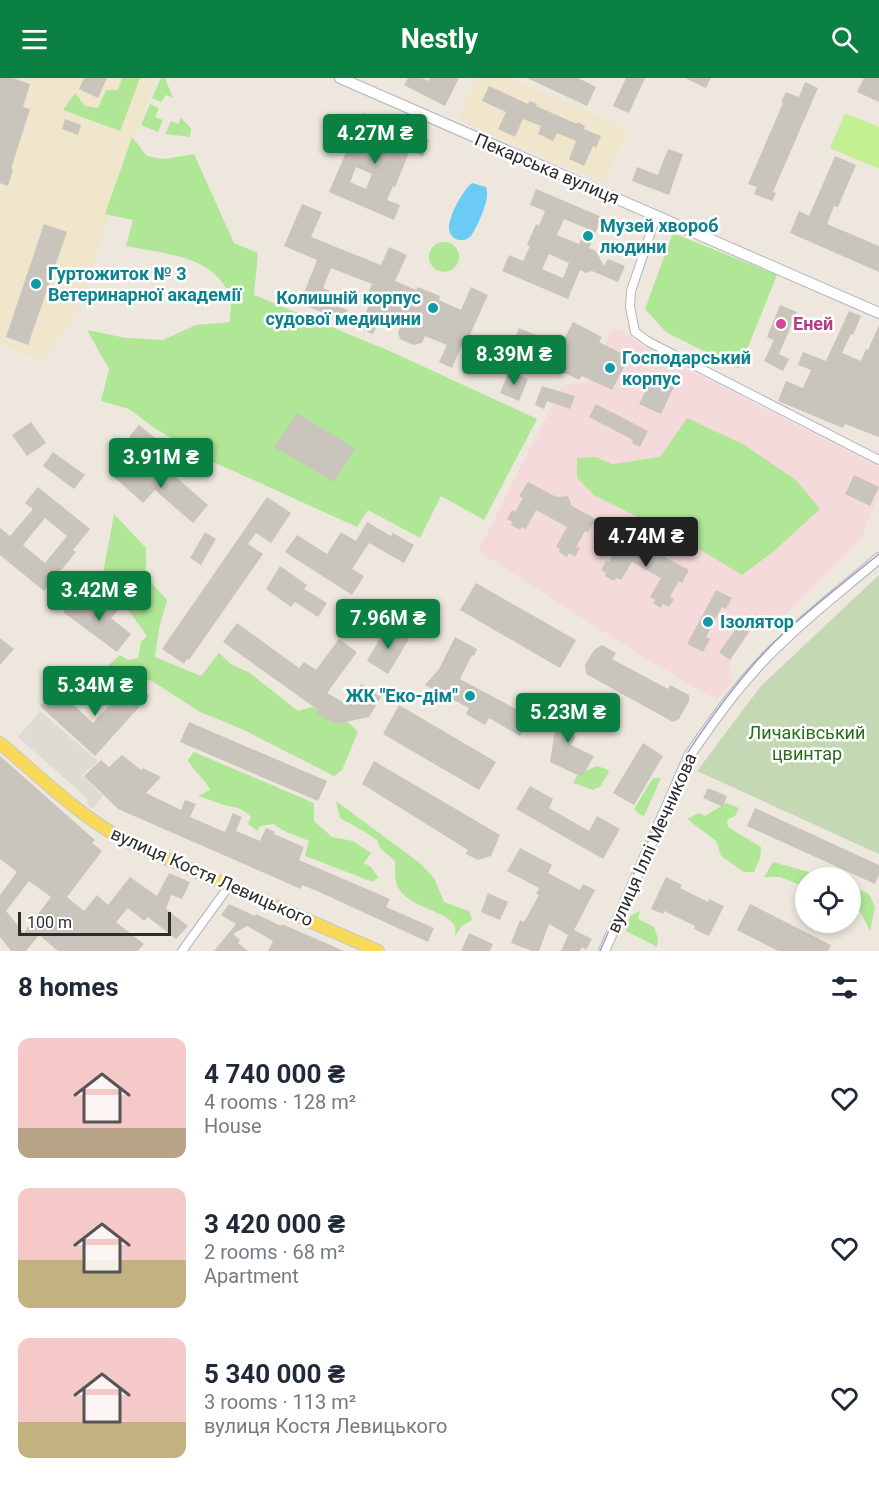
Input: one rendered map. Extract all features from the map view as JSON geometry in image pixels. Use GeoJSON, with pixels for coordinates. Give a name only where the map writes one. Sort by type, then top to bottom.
{"type":"FeatureCollection","features":[{"type":"Feature","properties":{"kind":"main road","name":"вулиця Костя Левицького"},"geometry":{"type":"LineString","coordinates":[[0,743],[103,828],[122,839],[378,951]]}},
{"type":"Feature","properties":{"kind":"street","name":"Пекарська вулиця"},"geometry":{"type":"LineString","coordinates":[[340,78],[879,313]]}},
{"type":"Feature","properties":{"kind":"street"},"geometry":{"type":"LineString","coordinates":[[656,217],[631,291],[630,307],[635,332],[649,342],[879,460]]}},
{"type":"Feature","properties":{"kind":"street","name":"вулиця Іллі Мечникова"},"geometry":{"type":"LineString","coordinates":[[604,951],[684,766],[699,742],[784,639],[879,558]]}},
{"type":"Feature","properties":{"kind":"street"},"geometry":{"type":"LineString","coordinates":[[182,951],[228,886]]}},
{"type":"Feature","properties":{"kind":"shaded area"},"geometry":{"type":"Polygon","coordinates":[[[0,78],[155,78],[78,312],[42,361],[0,344],[0,78]]]}},
{"type":"Feature","properties":{"kind":"shaded area"},"geometry":{"type":"Polygon","coordinates":[[[476,78],[509,78],[628,129],[604,183],[458,120],[476,78]]]}},
{"type":"Feature","properties":{"kind":"shaded area"},"geometry":{"type":"Polygon","coordinates":[[[613,328],[621,330],[650,350],[879,467],[879,495],[861,538],[771,629],[749,632],[730,660],[732,682],[716,700],[640,655],[478,551],[562,386],[587,382],[613,328]]]}},
{"type":"Feature","properties":{"kind":"shaded area"},"geometry":{"type":"Polygon","coordinates":[[[40,711],[98,761],[82,775],[103,796],[92,809],[87,804],[88,799],[18,737],[40,711]]]}},
{"type":"Feature","properties":{"kind":"green space"},"geometry":{"type":"Polygon","coordinates":[[[122,78],[140,78],[120,131],[63,110],[75,93],[85,106],[98,108],[106,90],[118,90],[122,78]]]}},
{"type":"Feature","properties":{"kind":"green space"},"geometry":{"type":"Polygon","coordinates":[[[161,78],[165,78],[173,98],[166,95],[161,102],[152,98],[161,78]]]}},
{"type":"Feature","properties":{"kind":"green space"},"geometry":{"type":"Polygon","coordinates":[[[150,104],[159,108],[155,117],[163,120],[158,132],[141,125],[150,104]]]}},
{"type":"Feature","properties":{"kind":"green space"},"geometry":{"type":"Polygon","coordinates":[[[845,113],[879,127],[879,169],[830,148],[845,113]]]}},
{"type":"Feature","properties":{"kind":"green space"},"geometry":{"type":"Polygon","coordinates":[[[181,118],[191,128],[190,137],[165,134],[171,121],[178,124],[181,118]]]}},
{"type":"Feature","properties":{"kind":"green space"},"geometry":{"type":"Polygon","coordinates":[[[132,137],[147,156],[164,159],[194,154],[234,243],[258,253],[254,295],[392,352],[537,419],[484,520],[441,496],[420,538],[368,510],[357,527],[209,460],[156,429],[129,409],[101,401],[109,369],[87,330],[126,338],[163,340],[196,325],[230,322],[230,298],[223,284],[213,273],[187,259],[126,246],[133,220],[105,214],[132,137]]]}},
{"type":"Feature","properties":{"kind":"green space"},"geometry":{"type":"Polygon","coordinates":[[[673,233],[777,275],[739,369],[666,332],[645,309],[673,233]]]}},
{"type":"Feature","properties":{"kind":"green space"},"geometry":{"type":"Polygon","coordinates":[[[444,242],[455,246],[459,257],[455,268],[444,272],[433,268],[429,257],[433,246],[444,242]]]}},
{"type":"Feature","properties":{"kind":"green space"},"geometry":{"type":"Polygon","coordinates":[[[687,418],[743,444],[796,480],[820,509],[773,552],[742,575],[679,537],[595,496],[577,478],[577,458],[596,457],[612,464],[660,457],[687,418]]]}},
{"type":"Feature","properties":{"kind":"green space"},"geometry":{"type":"Polygon","coordinates":[[[114,514],[146,548],[146,577],[167,600],[159,629],[155,657],[201,676],[219,653],[231,664],[250,673],[298,711],[312,707],[344,718],[358,732],[342,770],[334,776],[242,729],[200,712],[152,681],[133,675],[122,679],[110,674],[109,665],[120,655],[128,660],[138,658],[141,642],[147,636],[126,607],[103,589],[103,573],[114,514]]]}},
{"type":"Feature","properties":{"kind":"green space","name":"Личаківський цвинтар"},"geometry":{"type":"Polygon","coordinates":[[[879,575],[879,854],[697,771],[761,686],[879,575]]]}},
{"type":"Feature","properties":{"kind":"green space"},"geometry":{"type":"Polygon","coordinates":[[[194,752],[314,803],[314,821],[332,837],[353,841],[371,853],[364,863],[371,867],[378,877],[373,882],[305,856],[309,841],[286,832],[274,824],[260,826],[257,831],[248,824],[251,817],[243,810],[198,796],[210,790],[188,760],[194,752]]]}},
{"type":"Feature","properties":{"kind":"green space"},"geometry":{"type":"Polygon","coordinates":[[[597,766],[609,770],[601,786],[593,790],[573,783],[578,774],[597,766]]]}},
{"type":"Feature","properties":{"kind":"green space"},"geometry":{"type":"Polygon","coordinates":[[[653,778],[661,778],[644,816],[634,809],[653,778]]]}},
{"type":"Feature","properties":{"kind":"green space"},"geometry":{"type":"Polygon","coordinates":[[[336,801],[421,864],[434,878],[444,902],[469,911],[472,920],[462,926],[455,936],[455,926],[451,921],[404,895],[396,883],[395,861],[380,848],[377,840],[340,818],[336,801]]]}},
{"type":"Feature","properties":{"kind":"green space"},"geometry":{"type":"Polygon","coordinates":[[[726,803],[739,808],[735,816],[727,820],[728,827],[761,847],[760,858],[754,872],[744,872],[721,856],[716,841],[687,819],[699,813],[705,816],[726,803]]]}},
{"type":"Feature","properties":{"kind":"green space"},"geometry":{"type":"Polygon","coordinates":[[[773,862],[795,868],[795,883],[780,877],[764,877],[773,862]]]}},
{"type":"Feature","properties":{"kind":"green space"},"geometry":{"type":"Polygon","coordinates":[[[861,890],[869,894],[875,907],[870,931],[861,913],[861,890]]]}},
{"type":"Feature","properties":{"kind":"green space"},"geometry":{"type":"Polygon","coordinates":[[[640,911],[638,919],[654,927],[658,939],[657,947],[626,931],[630,916],[640,911]]]}},
{"type":"Feature","properties":{"kind":"water"},"geometry":{"type":"Polygon","coordinates":[[[472,183],[486,187],[486,200],[471,236],[464,240],[457,240],[450,233],[449,224],[453,211],[472,183]]]}},
{"type":"Feature","properties":{"kind":"building"},"geometry":{"type":"Polygon","coordinates":[[[0,78],[13,78],[30,84],[23,107],[30,109],[8,186],[0,183],[0,78]]]}},
{"type":"Feature","properties":{"kind":"building"},"geometry":{"type":"Polygon","coordinates":[[[84,78],[107,78],[98,98],[79,89],[84,78]]]}},
{"type":"Feature","properties":{"kind":"building"},"geometry":{"type":"Polygon","coordinates":[[[408,78],[422,78],[428,81],[430,78],[459,78],[445,106],[404,85],[408,78]]]}},
{"type":"Feature","properties":{"kind":"building"},"geometry":{"type":"Polygon","coordinates":[[[527,78],[578,78],[596,87],[587,106],[527,78]]]}},
{"type":"Feature","properties":{"kind":"building"},"geometry":{"type":"Polygon","coordinates":[[[626,78],[645,78],[629,113],[613,106],[626,78]]]}},
{"type":"Feature","properties":{"kind":"building"},"geometry":{"type":"Polygon","coordinates":[[[685,78],[711,78],[706,88],[685,78]]]}},
{"type":"Feature","properties":{"kind":"building"},"geometry":{"type":"Polygon","coordinates":[[[864,78],[879,78],[879,102],[857,92],[864,78]]]}},
{"type":"Feature","properties":{"kind":"building"},"geometry":{"type":"Polygon","coordinates":[[[805,82],[818,88],[773,192],[776,193],[772,201],[754,194],[757,187],[748,184],[786,92],[799,97],[805,82]]]}},
{"type":"Feature","properties":{"kind":"building"},"geometry":{"type":"Polygon","coordinates":[[[489,86],[528,104],[530,101],[537,104],[536,106],[577,124],[578,122],[585,126],[584,129],[601,136],[596,148],[593,146],[584,166],[569,159],[576,141],[557,133],[553,141],[538,134],[541,126],[523,119],[515,137],[498,129],[506,112],[482,101],[489,86]]]}},
{"type":"Feature","properties":{"kind":"building"},"geometry":{"type":"Polygon","coordinates":[[[363,113],[429,140],[423,156],[410,150],[395,187],[393,186],[387,200],[400,205],[394,220],[329,192],[363,113]],[[369,133],[363,148],[380,155],[387,140],[369,133]],[[356,167],[350,182],[366,189],[372,174],[356,167]]]}},
{"type":"Feature","properties":{"kind":"building"},"geometry":{"type":"Polygon","coordinates":[[[65,119],[81,125],[78,135],[62,129],[65,119]]]}},
{"type":"Feature","properties":{"kind":"building"},"geometry":{"type":"Polygon","coordinates":[[[668,149],[683,154],[669,195],[632,181],[637,167],[658,175],[668,149]]]}},
{"type":"Feature","properties":{"kind":"building"},"geometry":{"type":"Polygon","coordinates":[[[835,156],[856,165],[838,207],[834,206],[827,224],[879,246],[879,272],[790,233],[799,211],[809,216],[835,156]]]}},
{"type":"Feature","properties":{"kind":"building"},"geometry":{"type":"Polygon","coordinates":[[[536,189],[602,217],[589,248],[596,251],[604,266],[608,259],[625,266],[618,282],[592,271],[586,273],[580,270],[568,299],[502,271],[509,255],[523,261],[536,224],[539,226],[545,211],[530,205],[536,189]],[[564,219],[557,235],[579,244],[586,228],[564,219]],[[549,254],[542,269],[563,278],[569,263],[549,254]]]}},
{"type":"Feature","properties":{"kind":"building"},"geometry":{"type":"Polygon","coordinates":[[[302,204],[322,212],[311,237],[381,265],[389,247],[407,255],[395,281],[416,290],[418,287],[440,296],[439,300],[461,310],[471,287],[488,295],[452,368],[439,362],[447,345],[425,336],[422,343],[413,345],[400,339],[398,332],[402,324],[382,315],[373,334],[359,328],[373,296],[368,294],[372,284],[331,268],[323,288],[343,297],[339,307],[348,310],[343,321],[300,303],[317,260],[284,246],[302,204]]]}},
{"type":"Feature","properties":{"kind":"building","name":"Гуртожиток № 3 Ветеринарної академії"},"geometry":{"type":"Polygon","coordinates":[[[44,224],[67,232],[28,345],[6,337],[44,224]]]}},
{"type":"Feature","properties":{"kind":"building"},"geometry":{"type":"Polygon","coordinates":[[[780,305],[797,312],[779,354],[789,359],[783,371],[764,361],[774,340],[767,337],[780,305]]]}},
{"type":"Feature","properties":{"kind":"building"},"geometry":{"type":"Polygon","coordinates":[[[849,311],[861,316],[842,353],[861,361],[879,325],[879,437],[845,424],[843,428],[778,401],[786,381],[803,388],[811,370],[798,365],[803,352],[826,361],[849,311]]]}},
{"type":"Feature","properties":{"kind":"building"},"geometry":{"type":"Polygon","coordinates":[[[573,322],[602,337],[599,342],[629,357],[612,390],[582,376],[579,380],[556,369],[561,359],[545,351],[541,361],[511,349],[519,328],[561,345],[573,322]]]}},
{"type":"Feature","properties":{"kind":"building"},"geometry":{"type":"Polygon","coordinates":[[[509,371],[528,379],[519,401],[500,393],[509,371]]]}},
{"type":"Feature","properties":{"kind":"building"},"geometry":{"type":"Polygon","coordinates":[[[655,372],[676,383],[661,414],[639,404],[655,372]]]}},
{"type":"Feature","properties":{"kind":"building"},"geometry":{"type":"Polygon","coordinates":[[[542,386],[575,396],[570,409],[547,401],[544,409],[535,405],[542,386]]]}},
{"type":"Feature","properties":{"kind":"building"},"geometry":{"type":"Polygon","coordinates":[[[596,404],[648,431],[640,447],[632,443],[633,440],[589,417],[596,404]]]}},
{"type":"Feature","properties":{"kind":"building"},"geometry":{"type":"Polygon","coordinates":[[[297,413],[355,448],[334,482],[274,447],[297,413]]]}},
{"type":"Feature","properties":{"kind":"building"},"geometry":{"type":"Polygon","coordinates":[[[31,422],[46,443],[27,456],[12,435],[31,422]]]}},
{"type":"Feature","properties":{"kind":"building"},"geometry":{"type":"Polygon","coordinates":[[[139,425],[160,442],[150,454],[129,437],[139,425]]]}},
{"type":"Feature","properties":{"kind":"building"},"geometry":{"type":"Polygon","coordinates":[[[53,452],[85,475],[74,489],[43,466],[53,452]]]}},
{"type":"Feature","properties":{"kind":"building"},"geometry":{"type":"Polygon","coordinates":[[[129,459],[152,479],[163,466],[208,505],[193,523],[155,490],[143,503],[114,477],[129,459]]]}},
{"type":"Feature","properties":{"kind":"building"},"geometry":{"type":"Polygon","coordinates":[[[854,475],[879,487],[870,506],[845,494],[854,475]]]}},
{"type":"Feature","properties":{"kind":"building"},"geometry":{"type":"Polygon","coordinates":[[[528,482],[556,497],[568,496],[572,506],[596,519],[588,532],[585,531],[576,547],[580,548],[575,557],[569,553],[567,557],[556,547],[567,527],[536,510],[526,529],[522,527],[520,530],[511,525],[512,522],[507,519],[512,510],[515,512],[523,498],[519,496],[528,482]]]}},
{"type":"Feature","properties":{"kind":"building"},"geometry":{"type":"Polygon","coordinates":[[[38,487],[90,529],[73,550],[76,552],[44,591],[0,555],[0,528],[10,536],[33,509],[25,503],[38,487]],[[45,518],[23,545],[45,563],[67,536],[45,518]]]}},
{"type":"Feature","properties":{"kind":"building"},"geometry":{"type":"Polygon","coordinates":[[[267,497],[291,513],[271,543],[256,533],[248,544],[263,554],[184,664],[162,649],[267,497]]]}},
{"type":"Feature","properties":{"kind":"building"},"geometry":{"type":"Polygon","coordinates":[[[367,522],[391,536],[393,533],[414,545],[404,563],[369,543],[352,569],[364,576],[352,595],[285,552],[297,535],[327,554],[341,532],[356,541],[367,522]]]}},
{"type":"Feature","properties":{"kind":"building"},"geometry":{"type":"Polygon","coordinates":[[[205,532],[216,539],[201,565],[190,558],[205,532]]]}},
{"type":"Feature","properties":{"kind":"building"},"geometry":{"type":"Polygon","coordinates":[[[621,533],[650,549],[661,548],[666,558],[689,570],[682,583],[679,581],[670,597],[674,599],[669,607],[663,604],[661,608],[653,603],[655,600],[650,597],[661,578],[632,562],[621,580],[616,578],[614,581],[605,576],[606,573],[601,570],[617,548],[614,547],[621,533]]]}},
{"type":"Feature","properties":{"kind":"building"},"geometry":{"type":"Polygon","coordinates":[[[280,566],[307,585],[304,589],[327,603],[318,617],[295,602],[291,607],[266,589],[280,566]]]}},
{"type":"Feature","properties":{"kind":"building"},"geometry":{"type":"Polygon","coordinates":[[[476,583],[576,640],[560,668],[460,610],[476,583]]]}},
{"type":"Feature","properties":{"kind":"building","name":"Ізолятор"},"geometry":{"type":"Polygon","coordinates":[[[716,590],[732,598],[726,609],[722,607],[706,637],[710,639],[703,652],[687,644],[716,590]]]}},
{"type":"Feature","properties":{"kind":"building"},"geometry":{"type":"Polygon","coordinates":[[[82,594],[100,609],[106,601],[118,610],[111,618],[131,634],[117,652],[63,612],[82,594]]]}},
{"type":"Feature","properties":{"kind":"building"},"geometry":{"type":"Polygon","coordinates":[[[237,623],[299,668],[304,662],[316,670],[339,639],[357,652],[327,693],[343,702],[354,699],[361,684],[381,697],[369,717],[335,724],[316,713],[318,710],[223,642],[237,623]]]}},
{"type":"Feature","properties":{"kind":"building"},"geometry":{"type":"Polygon","coordinates":[[[739,625],[749,632],[730,660],[719,652],[739,625]]]}},
{"type":"Feature","properties":{"kind":"building"},"geometry":{"type":"Polygon","coordinates":[[[387,626],[409,639],[388,674],[367,661],[387,626]]]}},
{"type":"Feature","properties":{"kind":"building","name":"ЖК \"Еко-дім\""},"geometry":{"type":"Polygon","coordinates":[[[455,637],[477,649],[460,679],[531,717],[520,736],[489,718],[485,725],[466,714],[469,708],[425,685],[439,669],[455,637]]]}},
{"type":"Feature","properties":{"kind":"building"},"geometry":{"type":"Polygon","coordinates":[[[0,638],[14,649],[0,665],[0,638]]]}},
{"type":"Feature","properties":{"kind":"building"},"geometry":{"type":"Polygon","coordinates":[[[602,645],[616,653],[612,659],[668,689],[670,685],[689,695],[689,701],[679,719],[673,722],[586,674],[585,665],[594,650],[602,645]]]}},
{"type":"Feature","properties":{"kind":"building"},"geometry":{"type":"Polygon","coordinates":[[[132,680],[149,696],[95,756],[40,706],[55,688],[93,723],[132,680]]]}},
{"type":"Feature","properties":{"kind":"building"},"geometry":{"type":"Polygon","coordinates":[[[559,703],[581,715],[574,725],[575,738],[571,745],[594,756],[582,777],[550,762],[559,703]]]}},
{"type":"Feature","properties":{"kind":"building"},"geometry":{"type":"Polygon","coordinates":[[[399,705],[496,762],[479,790],[383,734],[399,705]]]}},
{"type":"Feature","properties":{"kind":"building"},"geometry":{"type":"Polygon","coordinates":[[[189,722],[327,781],[318,801],[180,742],[189,722]]]}},
{"type":"Feature","properties":{"kind":"building"},"geometry":{"type":"Polygon","coordinates":[[[643,743],[663,756],[634,805],[613,793],[643,743]]]}},
{"type":"Feature","properties":{"kind":"building"},"geometry":{"type":"Polygon","coordinates":[[[122,755],[141,770],[143,768],[161,777],[146,793],[181,810],[185,800],[196,804],[190,817],[225,832],[233,813],[242,817],[236,831],[260,841],[266,828],[304,847],[299,860],[390,899],[386,907],[434,928],[428,942],[317,891],[302,885],[301,889],[118,809],[84,776],[101,760],[109,767],[122,755]]]}},
{"type":"Feature","properties":{"kind":"building"},"geometry":{"type":"Polygon","coordinates":[[[0,756],[95,840],[92,843],[102,851],[67,897],[84,911],[97,895],[108,905],[130,877],[157,896],[169,873],[190,882],[182,899],[171,895],[166,909],[188,926],[176,939],[148,917],[144,921],[128,908],[116,922],[144,944],[138,951],[58,951],[39,935],[26,951],[11,951],[0,937],[0,895],[17,872],[0,859],[0,756]],[[29,881],[6,911],[24,933],[51,897],[29,881]]]}},
{"type":"Feature","properties":{"kind":"building"},"geometry":{"type":"Polygon","coordinates":[[[374,761],[500,835],[491,856],[478,860],[466,854],[468,850],[362,784],[374,761]]]}},
{"type":"Feature","properties":{"kind":"building"},"geometry":{"type":"Polygon","coordinates":[[[530,786],[553,799],[549,808],[589,831],[597,816],[620,829],[603,859],[516,809],[530,786]]]}},
{"type":"Feature","properties":{"kind":"building"},"geometry":{"type":"Polygon","coordinates":[[[708,788],[727,796],[723,807],[703,798],[708,788]]]}},
{"type":"Feature","properties":{"kind":"building"},"geometry":{"type":"Polygon","coordinates":[[[755,808],[879,865],[879,875],[875,884],[861,878],[861,867],[837,867],[747,826],[755,808]]]}},
{"type":"Feature","properties":{"kind":"building"},"geometry":{"type":"Polygon","coordinates":[[[520,848],[552,865],[548,873],[580,890],[583,884],[595,890],[574,930],[592,939],[586,950],[582,947],[580,951],[561,951],[568,935],[549,924],[539,951],[532,951],[511,943],[520,920],[524,922],[539,895],[536,894],[539,888],[507,871],[520,848]]]}},
{"type":"Feature","properties":{"kind":"building"},"geometry":{"type":"Polygon","coordinates":[[[666,877],[682,885],[680,888],[708,902],[709,899],[724,906],[709,936],[694,929],[695,926],[664,911],[663,914],[651,909],[666,877]]]}},
{"type":"Feature","properties":{"kind":"building"},"geometry":{"type":"Polygon","coordinates":[[[488,893],[508,902],[500,920],[481,912],[488,893]]]}},
{"type":"Feature","properties":{"kind":"building"},"geometry":{"type":"Polygon","coordinates":[[[229,904],[344,951],[268,951],[273,941],[247,926],[233,934],[240,940],[238,943],[248,951],[214,951],[236,924],[221,915],[229,904]]]}},
{"type":"Feature","properties":{"kind":"building"},"geometry":{"type":"Polygon","coordinates":[[[750,904],[795,927],[795,933],[807,933],[831,945],[828,951],[778,951],[737,930],[750,904]]]}},
{"type":"Feature","properties":{"kind":"building"},"geometry":{"type":"Polygon","coordinates":[[[469,933],[493,944],[490,951],[461,951],[469,933]]]}},
{"type":"Feature","properties":{"kind":"tram line"},"geometry":{"type":"LineString","coordinates":[[600,951],[686,755],[708,723],[746,673],[773,643],[879,554]]}},
{"type":"Feature","properties":{"kind":"place","name":"Музей хвороб людини"},"geometry":{"type":"Point","coordinates":[588,236]}},
{"type":"Feature","properties":{"kind":"place","name":"Гуртожиток № 3 Ветеринарної академії"},"geometry":{"type":"Point","coordinates":[36,284]}},
{"type":"Feature","properties":{"kind":"place","name":"Колишній корпус судової медицини"},"geometry":{"type":"Point","coordinates":[433,308]}},
{"type":"Feature","properties":{"kind":"place","name":"Еней"},"geometry":{"type":"Point","coordinates":[781,324]}},
{"type":"Feature","properties":{"kind":"place","name":"Господарський корпус"},"geometry":{"type":"Point","coordinates":[610,368]}},
{"type":"Feature","properties":{"kind":"place","name":"Ізолятор"},"geometry":{"type":"Point","coordinates":[708,622]}},
{"type":"Feature","properties":{"kind":"place","name":"ЖК \"Еко-дім\""},"geometry":{"type":"Point","coordinates":[470,696]}}]}
